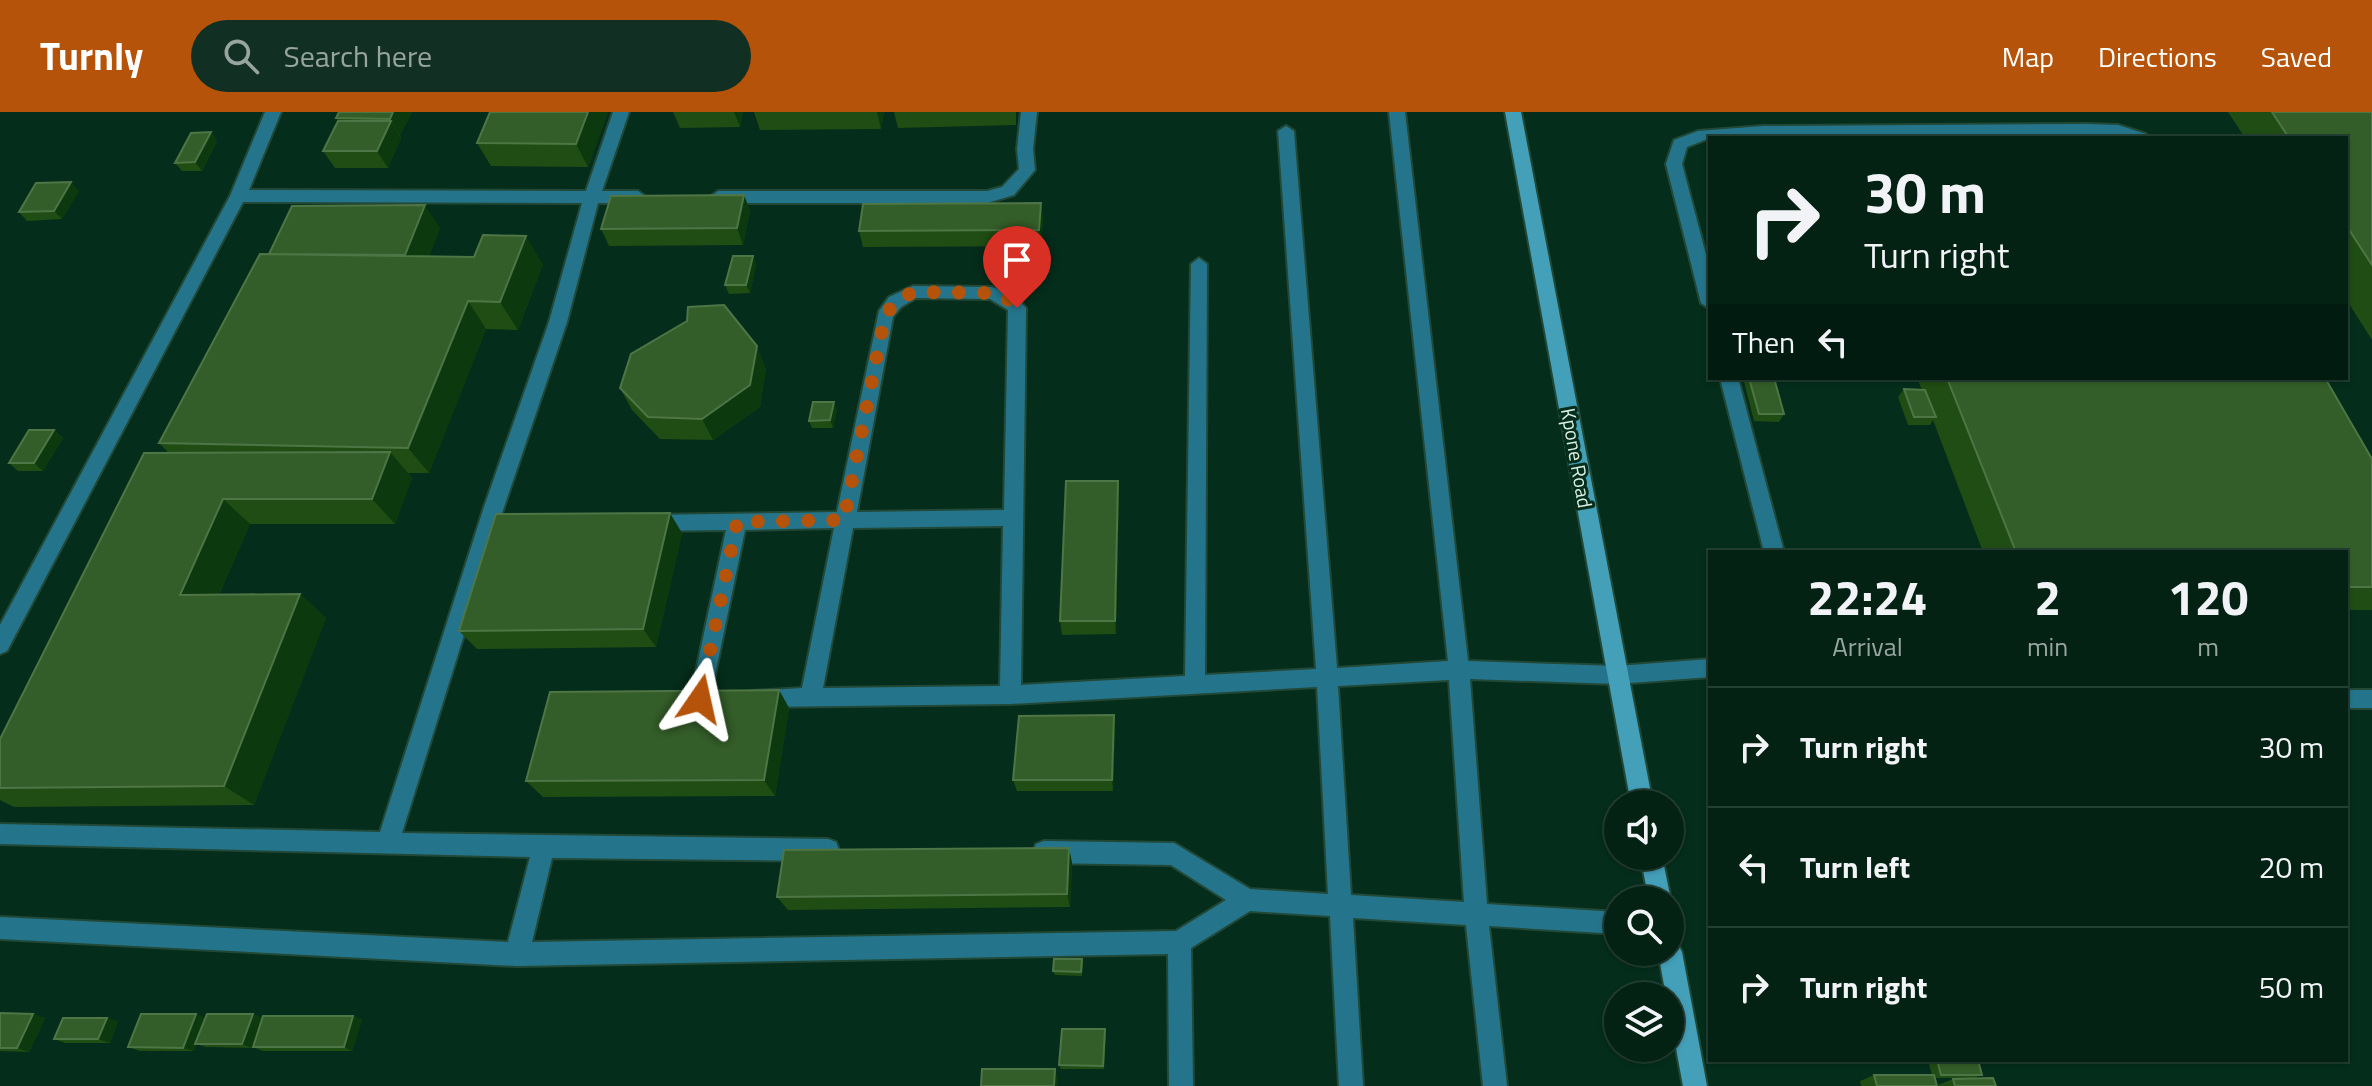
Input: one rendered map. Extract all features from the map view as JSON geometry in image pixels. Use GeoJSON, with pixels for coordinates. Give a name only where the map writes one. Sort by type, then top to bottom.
{"type":"FeatureCollection","features":[{"type":"Feature","properties":{"kind":"main road","name":"Kpone Road"},"geometry":{"type":"LineString","coordinates":[[1513,112],[1639,790]]}},
{"type":"Feature","properties":{"kind":"main road"},"geometry":{"type":"LineString","coordinates":[[1673,966],[1695,1086]]}},
{"type":"Feature","properties":{"kind":"lane"},"geometry":{"type":"LineString","coordinates":[[0,645],[238,196],[273,112]]}},
{"type":"Feature","properties":{"kind":"lane"},"geometry":{"type":"LineString","coordinates":[[387,844],[494,507],[558,322],[592,196],[621,112]]}},
{"type":"Feature","properties":{"kind":"lane"},"geometry":{"type":"LineString","coordinates":[[702,197],[987,197],[1008,191],[1027,170],[1025,149],[1029,112]]}},
{"type":"Feature","properties":{"kind":"lane"},"geometry":{"type":"LineString","coordinates":[[1397,112],[1459,670],[1476,914],[1495,1086]]}},
{"type":"Feature","properties":{"kind":"lane"},"geometry":{"type":"LineString","coordinates":[[1708,295],[1674,164],[1680,144],[1698,136],[1763,131],[2087,129],[2118,130],[2134,136]]}},
{"type":"Feature","properties":{"kind":"lane"},"geometry":{"type":"LineString","coordinates":[[1286,131],[1327,676],[1351,1086]]}},
{"type":"Feature","properties":{"kind":"lane"},"geometry":{"type":"LineString","coordinates":[[238,196],[655,197]]}},
{"type":"Feature","properties":{"kind":"lane"},"geometry":{"type":"LineString","coordinates":[[1195,685],[1199,264]]}},
{"type":"Feature","properties":{"kind":"lane"},"geometry":{"type":"LineString","coordinates":[[811,697],[885,316],[895,302],[913,292],[991,293],[1006,298],[1017,308],[1010,695]]}},
{"type":"Feature","properties":{"kind":"lane"},"geometry":{"type":"LineString","coordinates":[[1730,380],[1773,550]]}},
{"type":"Feature","properties":{"kind":"lane"},"geometry":{"type":"LineString","coordinates":[[631,523],[1013,518]]}},
{"type":"Feature","properties":{"kind":"lane"},"geometry":{"type":"LineString","coordinates":[[737,522],[708,699],[1010,695],[1459,670],[1617,675],[1708,668]]}},
{"type":"Feature","properties":{"kind":"lane"},"geometry":{"type":"LineString","coordinates":[[2348,699],[2372,699]]}},
{"type":"Feature","properties":{"kind":"lane"},"geometry":{"type":"LineString","coordinates":[[0,834],[544,847],[843,850]]}},
{"type":"Feature","properties":{"kind":"lane"},"geometry":{"type":"LineString","coordinates":[[517,954],[544,847]]}},
{"type":"Feature","properties":{"kind":"lane"},"geometry":{"type":"LineString","coordinates":[[1017,852],[1174,854],[1247,900],[1604,922]]}},
{"type":"Feature","properties":{"kind":"lane"},"geometry":{"type":"LineString","coordinates":[[0,928],[517,954],[1179,942],[1247,900]]}},
{"type":"Feature","properties":{"kind":"lane"},"geometry":{"type":"LineString","coordinates":[[1179,942],[1181,1086]]}},
{"type":"Feature","properties":{"kind":"building"},"geometry":{"type":"Polygon","coordinates":[[[339,112],[393,112],[390,119],[336,118],[339,112]]]}},
{"type":"Feature","properties":{"kind":"building"},"geometry":{"type":"Polygon","coordinates":[[[490,112],[588,112],[576,144],[477,143],[490,112]]]}},
{"type":"Feature","properties":{"kind":"building"},"geometry":{"type":"Polygon","coordinates":[[[2272,112],[2372,112],[2372,265],[2348,228],[2348,136],[2288,136],[2272,112]]]}},
{"type":"Feature","properties":{"kind":"building"},"geometry":{"type":"Polygon","coordinates":[[[338,121],[391,121],[377,151],[323,151],[338,121]]]}},
{"type":"Feature","properties":{"kind":"building"},"geometry":{"type":"Polygon","coordinates":[[[211,132],[195,162],[175,163],[191,133],[211,132]]]}},
{"type":"Feature","properties":{"kind":"building"},"geometry":{"type":"Polygon","coordinates":[[[71,182],[54,211],[19,212],[36,183],[71,182]]]}},
{"type":"Feature","properties":{"kind":"building"},"geometry":{"type":"Polygon","coordinates":[[[744,195],[737,228],[601,229],[611,196],[744,195]]]}},
{"type":"Feature","properties":{"kind":"building"},"geometry":{"type":"Polygon","coordinates":[[[1041,203],[1039,230],[859,231],[863,204],[1041,203]]]}},
{"type":"Feature","properties":{"kind":"building"},"geometry":{"type":"Polygon","coordinates":[[[425,205],[405,255],[269,254],[292,206],[425,205]]]}},
{"type":"Feature","properties":{"kind":"building"},"geometry":{"type":"Polygon","coordinates":[[[483,235],[526,236],[500,302],[468,301],[408,448],[159,443],[260,254],[474,257],[483,235]]]}},
{"type":"Feature","properties":{"kind":"building"},"geometry":{"type":"Polygon","coordinates":[[[733,256],[753,256],[746,285],[725,285],[733,256]]]}},
{"type":"Feature","properties":{"kind":"building"},"geometry":{"type":"Polygon","coordinates":[[[724,305],[757,346],[750,385],[702,419],[648,417],[620,388],[631,354],[687,321],[688,307],[724,305]]]}},
{"type":"Feature","properties":{"kind":"building"},"geometry":{"type":"Polygon","coordinates":[[[1750,380],[1775,380],[1784,414],[1759,414],[1750,380]]]}},
{"type":"Feature","properties":{"kind":"building"},"geometry":{"type":"Polygon","coordinates":[[[1948,380],[2326,380],[2372,459],[2372,587],[2348,587],[2348,550],[2015,550],[1948,380]]]}},
{"type":"Feature","properties":{"kind":"building"},"geometry":{"type":"Polygon","coordinates":[[[1904,389],[1925,390],[1936,417],[1914,417],[1904,389]]]}},
{"type":"Feature","properties":{"kind":"building"},"geometry":{"type":"Polygon","coordinates":[[[813,402],[834,402],[830,420],[809,421],[813,402]]]}},
{"type":"Feature","properties":{"kind":"building"},"geometry":{"type":"Polygon","coordinates":[[[29,430],[54,430],[34,463],[9,463],[29,430]]]}},
{"type":"Feature","properties":{"kind":"building"},"geometry":{"type":"Polygon","coordinates":[[[390,452],[372,499],[223,499],[180,595],[300,594],[224,786],[0,788],[0,739],[144,453],[390,452]]]}},
{"type":"Feature","properties":{"kind":"building"},"geometry":{"type":"Polygon","coordinates":[[[1066,481],[1118,481],[1115,621],[1060,621],[1066,481]]]}},
{"type":"Feature","properties":{"kind":"building"},"geometry":{"type":"Polygon","coordinates":[[[670,513],[643,629],[459,631],[496,514],[670,513]]]}},
{"type":"Feature","properties":{"kind":"building"},"geometry":{"type":"Polygon","coordinates":[[[779,690],[764,780],[526,781],[550,692],[779,690]]]}},
{"type":"Feature","properties":{"kind":"building"},"geometry":{"type":"Polygon","coordinates":[[[1114,715],[1112,780],[1013,780],[1019,716],[1114,715]]]}},
{"type":"Feature","properties":{"kind":"building"},"geometry":{"type":"Polygon","coordinates":[[[1069,848],[1067,894],[777,897],[784,850],[1069,848]]]}},
{"type":"Feature","properties":{"kind":"building"},"geometry":{"type":"Polygon","coordinates":[[[1054,959],[1082,959],[1081,972],[1053,971],[1054,959]]]}},
{"type":"Feature","properties":{"kind":"building"},"geometry":{"type":"Polygon","coordinates":[[[0,1013],[33,1014],[17,1048],[0,1048],[0,1013]]]}},
{"type":"Feature","properties":{"kind":"building"},"geometry":{"type":"Polygon","coordinates":[[[141,1014],[196,1014],[183,1048],[128,1047],[141,1014]]]}},
{"type":"Feature","properties":{"kind":"building"},"geometry":{"type":"Polygon","coordinates":[[[207,1014],[253,1014],[242,1044],[195,1044],[207,1014]]]}},
{"type":"Feature","properties":{"kind":"building"},"geometry":{"type":"Polygon","coordinates":[[[263,1016],[353,1016],[344,1047],[253,1047],[263,1016]]]}},
{"type":"Feature","properties":{"kind":"building"},"geometry":{"type":"Polygon","coordinates":[[[63,1018],[107,1018],[98,1039],[54,1039],[63,1018]]]}},
{"type":"Feature","properties":{"kind":"building"},"geometry":{"type":"Polygon","coordinates":[[[1062,1029],[1105,1029],[1103,1066],[1059,1065],[1062,1029]]]}},
{"type":"Feature","properties":{"kind":"building"},"geometry":{"type":"Polygon","coordinates":[[[1938,1062],[1979,1062],[1982,1075],[1941,1075],[1938,1062]]]}},
{"type":"Feature","properties":{"kind":"building"},"geometry":{"type":"Polygon","coordinates":[[[982,1069],[1055,1069],[1054,1086],[981,1086],[982,1069]]]}},
{"type":"Feature","properties":{"kind":"building"},"geometry":{"type":"Polygon","coordinates":[[[1874,1075],[1934,1075],[1937,1086],[1877,1086],[1874,1075]]]}},
{"type":"Feature","properties":{"kind":"building"},"geometry":{"type":"Polygon","coordinates":[[[1993,1078],[1996,1086],[1955,1086],[1953,1079],[1993,1078]]]}},
{"type":"Feature","properties":{"kind":"route"},"geometry":{"type":"LineString","coordinates":[[700,699],[737,522],[844,520],[885,316],[895,302],[913,292],[991,293],[1006,298],[1017,308]]}}]}
